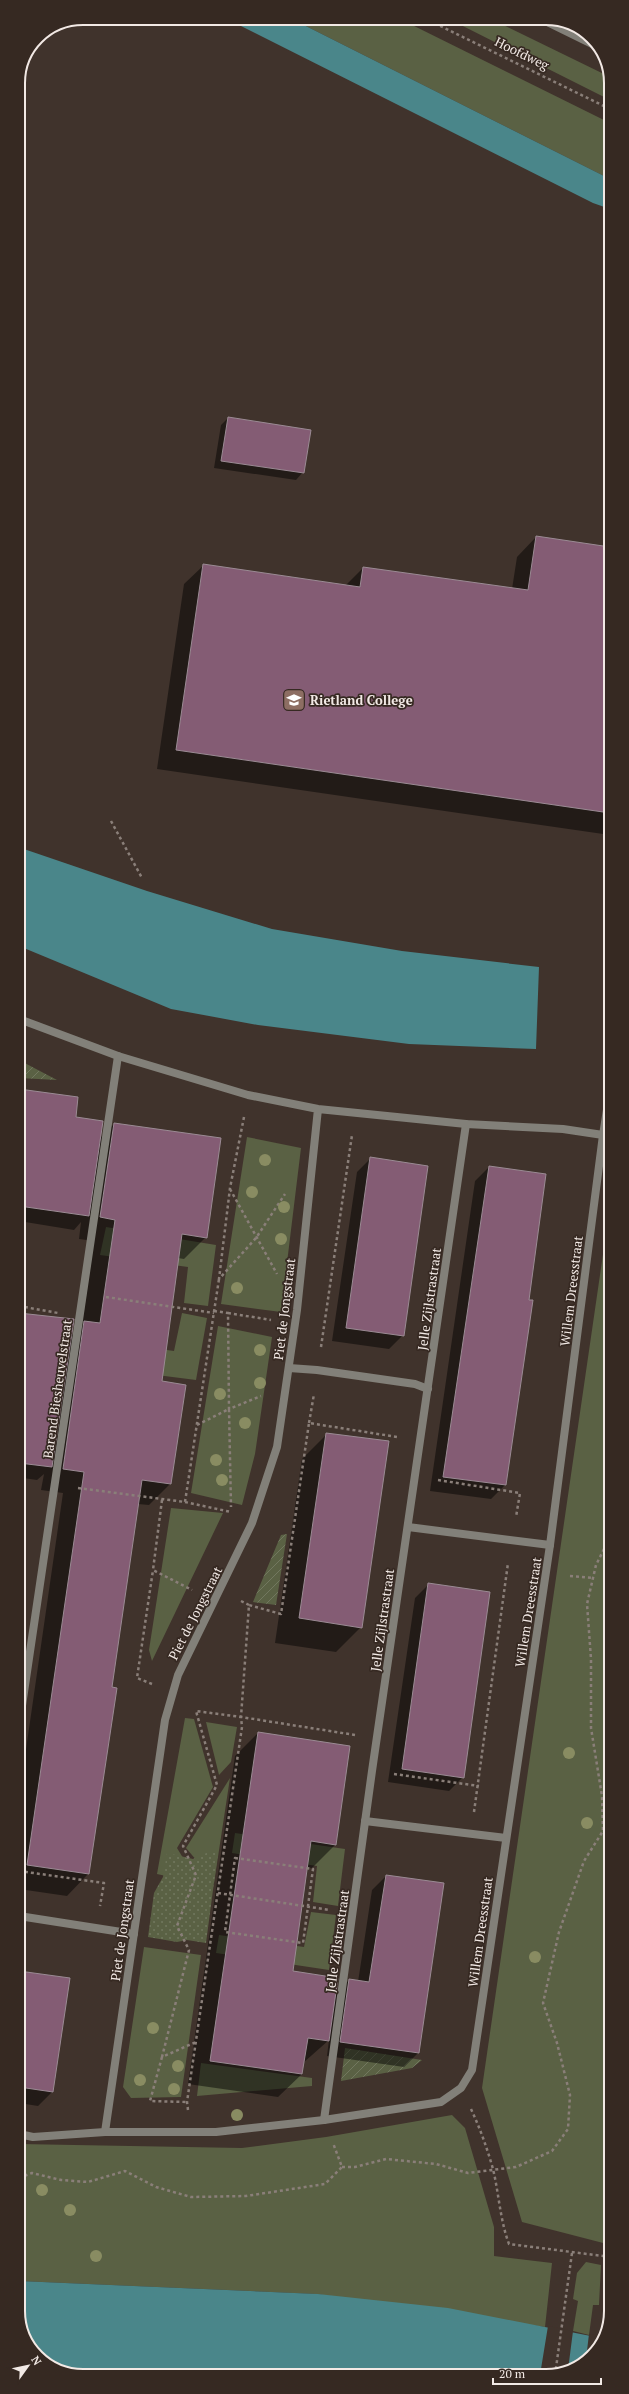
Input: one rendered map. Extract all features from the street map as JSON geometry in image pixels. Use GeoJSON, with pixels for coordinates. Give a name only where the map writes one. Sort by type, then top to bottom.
{"type":"FeatureCollection","features":[{"type":"Feature","properties":{"kind":"street"},"geometry":{"type":"LineString","coordinates":[[557,26],[586,41]]}},
{"type":"Feature","properties":{"kind":"street"},"geometry":{"type":"LineString","coordinates":[[25,1022],[118,1056],[248,1095],[318,1109],[466,1124],[563,1129],[603,1135]]}},
{"type":"Feature","properties":{"kind":"street","name":"Barend Biesheuvelstraat"},"geometry":{"type":"LineString","coordinates":[[25,1686],[118,1056]]}},
{"type":"Feature","properties":{"kind":"street","name":"Piet de Jongstraat"},"geometry":{"type":"LineString","coordinates":[[105,2132],[165,1720],[178,1675],[215,1602],[252,1523],[277,1447],[297,1310],[318,1109]]}},
{"type":"Feature","properties":{"kind":"street","name":"Jelle Zijlstrastraat"},"geometry":{"type":"LineString","coordinates":[[324,2120],[372,1771],[466,1124]]}},
{"type":"Feature","properties":{"kind":"street","name":"Willem Dreesstraat"},"geometry":{"type":"LineString","coordinates":[[461,2088],[472,2070],[550,1545],[604,1129]]}},
{"type":"Feature","properties":{"kind":"street"},"geometry":{"type":"LineString","coordinates":[[289,1368],[317,1370],[415,1384],[428,1389]]}},
{"type":"Feature","properties":{"kind":"street"},"geometry":{"type":"LineString","coordinates":[[408,1527],[550,1545]]}},
{"type":"Feature","properties":{"kind":"street"},"geometry":{"type":"LineString","coordinates":[[365,1821],[506,1838]]}},
{"type":"Feature","properties":{"kind":"street"},"geometry":{"type":"LineString","coordinates":[[25,1917],[134,1934]]}},
{"type":"Feature","properties":{"kind":"street"},"geometry":{"type":"LineString","coordinates":[[25,2135],[33,2136],[105,2132],[216,2132],[324,2120],[441,2102],[461,2088]]}},
{"type":"Feature","properties":{"kind":"path","name":"Hoofdweg"},"geometry":{"type":"LineString","coordinates":[[438,25],[604,106]]}},
{"type":"Feature","properties":{"kind":"path"},"geometry":{"type":"LineString","coordinates":[[111,822],[142,878]]}},
{"type":"Feature","properties":{"kind":"path"},"geometry":{"type":"LineString","coordinates":[[185,1502],[219,1279],[230,1188],[248,1095]]}},
{"type":"Feature","properties":{"kind":"path"},"geometry":{"type":"LineString","coordinates":[[191,2132],[187,2102],[242,1727],[241,1717],[249,1605],[281,1614],[354,1112]]}},
{"type":"Feature","properties":{"kind":"path"},"geometry":{"type":"LineString","coordinates":[[219,1279],[256,1238],[290,1187]]}},
{"type":"Feature","properties":{"kind":"path"},"geometry":{"type":"LineString","coordinates":[[230,1188],[256,1238],[297,1310]]}},
{"type":"Feature","properties":{"kind":"path"},"geometry":{"type":"LineString","coordinates":[[84,1294],[228,1313],[295,1324]]}},
{"type":"Feature","properties":{"kind":"path"},"geometry":{"type":"LineString","coordinates":[[25,1307],[80,1317]]}},
{"type":"Feature","properties":{"kind":"path"},"geometry":{"type":"LineString","coordinates":[[228,1313],[231,1512]]}},
{"type":"Feature","properties":{"kind":"path"},"geometry":{"type":"LineString","coordinates":[[197,1425],[286,1385]]}},
{"type":"Feature","properties":{"kind":"path"},"geometry":{"type":"LineString","coordinates":[[309,1423],[420,1440]]}},
{"type":"Feature","properties":{"kind":"path"},"geometry":{"type":"LineString","coordinates":[[415,1477],[520,1493],[511,1540],[479,1786],[470,1834]]}},
{"type":"Feature","properties":{"kind":"path"},"geometry":{"type":"LineString","coordinates":[[55,1484],[185,1502],[231,1512],[252,1523]]}},
{"type":"Feature","properties":{"kind":"path"},"geometry":{"type":"LineString","coordinates":[[162,1500],[137,1678],[173,1691]]}},
{"type":"Feature","properties":{"kind":"path"},"geometry":{"type":"LineString","coordinates":[[25,2175],[32,2172],[61,2180],[88,2182],[124,2171],[156,2187],[191,2197],[246,2196],[325,2184],[342,2167],[356,2167],[386,2159],[436,2164],[468,2173],[516,2167],[552,2151],[568,2129],[570,2095],[558,2043],[543,2003],[559,1932],[584,1861],[603,1830],[602,1796],[591,1728],[590,1659],[587,1604],[596,1565],[604,1548]]}},
{"type":"Feature","properties":{"kind":"path"},"geometry":{"type":"LineString","coordinates":[[153,1570],[215,1602]]}},
{"type":"Feature","properties":{"kind":"path"},"geometry":{"type":"LineString","coordinates":[[187,2102],[150,2101],[189,1950],[178,1926],[196,1875],[183,1846],[217,1785],[196,1711],[377,1739]]}},
{"type":"Feature","properties":{"kind":"path"},"geometry":{"type":"LineString","coordinates":[[372,1771],[479,1786]]}},
{"type":"Feature","properties":{"kind":"path"},"geometry":{"type":"LineString","coordinates":[[235,1858],[313,1869],[303,1943],[225,1932],[230,1895],[235,1858]]}},
{"type":"Feature","properties":{"kind":"path"},"geometry":{"type":"LineString","coordinates":[[25,1872],[104,1883],[96,1928]]}},
{"type":"Feature","properties":{"kind":"path"},"geometry":{"type":"LineString","coordinates":[[218,1893],[352,1913]]}},
{"type":"Feature","properties":{"kind":"path"},"geometry":{"type":"LineString","coordinates":[[162,2056],[196,2042]]}},
{"type":"Feature","properties":{"kind":"path"},"geometry":{"type":"LineString","coordinates":[[461,2088],[481,2129],[493,2170],[504,2230],[509,2244],[604,2256]]}},
{"type":"Feature","properties":{"kind":"path"},"geometry":{"type":"LineString","coordinates":[[324,2120],[342,2167]]}},
{"type":"Feature","properties":{"kind":"path"},"geometry":{"type":"LineString","coordinates":[[556,2368],[572,2253]]}},
{"type":"Feature","properties":{"kind":"green space"},"geometry":{"type":"Polygon","coordinates":[[[304,25],[412,25],[604,120],[604,176],[304,25]]]}},
{"type":"Feature","properties":{"kind":"green space"},"geometry":{"type":"Polygon","coordinates":[[[461,25],[503,25],[603,74],[604,97],[461,25]]]}},
{"type":"Feature","properties":{"kind":"green space"},"geometry":{"type":"Polygon","coordinates":[[[25,1063],[57,1080],[25,1078],[25,1063]]]}},
{"type":"Feature","properties":{"kind":"green space"},"geometry":{"type":"Polygon","coordinates":[[[247,1137],[301,1148],[281,1312],[221,1304],[247,1137]]]}},
{"type":"Feature","properties":{"kind":"green space"},"geometry":{"type":"Polygon","coordinates":[[[106,1227],[216,1245],[208,1306],[184,1303],[188,1267],[100,1255],[106,1227]]]}},
{"type":"Feature","properties":{"kind":"green space"},"geometry":{"type":"Polygon","coordinates":[[[604,1247],[604,2243],[522,2222],[482,2088],[604,1247]]]}},
{"type":"Feature","properties":{"kind":"green space"},"geometry":{"type":"Polygon","coordinates":[[[182,1313],[207,1318],[196,1380],[86,1366],[89,1339],[174,1351],[182,1313]]]}},
{"type":"Feature","properties":{"kind":"green space"},"geometry":{"type":"Polygon","coordinates":[[[218,1326],[272,1337],[255,1454],[242,1505],[191,1493],[218,1326]]]}},
{"type":"Feature","properties":{"kind":"green space"},"geometry":{"type":"Polygon","coordinates":[[[171,1508],[223,1513],[152,1661],[149,1650],[171,1508]]]}},
{"type":"Feature","properties":{"kind":"green space"},"geometry":{"type":"Polygon","coordinates":[[[287,1534],[276,1605],[253,1602],[281,1535],[287,1534]]]}},
{"type":"Feature","properties":{"kind":"green space"},"geometry":{"type":"Polygon","coordinates":[[[185,1718],[194,1719],[213,1787],[177,1848],[191,1871],[188,1881],[157,1874],[185,1718]]]}},
{"type":"Feature","properties":{"kind":"green space"},"geometry":{"type":"Polygon","coordinates":[[[206,1722],[237,1727],[231,1762],[219,1775],[206,1722]]]}},
{"type":"Feature","properties":{"kind":"green space"},"geometry":{"type":"Polygon","coordinates":[[[230,1778],[214,1883],[198,1880],[203,1868],[186,1848],[230,1778]]]}},
{"type":"Feature","properties":{"kind":"green space"},"geometry":{"type":"Polygon","coordinates":[[[235,1833],[345,1849],[338,1906],[313,1902],[317,1866],[232,1853],[235,1833]]]}},
{"type":"Feature","properties":{"kind":"green space"},"geometry":{"type":"Polygon","coordinates":[[[211,1851],[218,1852],[206,1943],[187,1940],[177,1942],[148,1937],[154,1893],[163,1877],[167,1853],[193,1859],[211,1851]]]}},
{"type":"Feature","properties":{"kind":"green space"},"geometry":{"type":"Polygon","coordinates":[[[311,1912],[336,1915],[329,1970],[216,1953],[219,1935],[304,1947],[311,1912]]]}},
{"type":"Feature","properties":{"kind":"green space"},"geometry":{"type":"Polygon","coordinates":[[[144,1947],[201,1955],[181,2097],[131,2098],[123,2087],[144,1947]]]}},
{"type":"Feature","properties":{"kind":"green space"},"geometry":{"type":"Polygon","coordinates":[[[345,2048],[422,2060],[412,2068],[341,2081],[345,2048]]]}},
{"type":"Feature","properties":{"kind":"green space"},"geometry":{"type":"Polygon","coordinates":[[[201,2063],[312,2078],[312,2086],[197,2096],[201,2063]]]}},
{"type":"Feature","properties":{"kind":"green space"},"geometry":{"type":"Polygon","coordinates":[[[452,2115],[465,2128],[494,2227],[494,2256],[552,2263],[545,2327],[316,2294],[25,2281],[25,2144],[242,2148],[326,2137],[452,2115]]]}},
{"type":"Feature","properties":{"kind":"green space"},"geometry":{"type":"Polygon","coordinates":[[[586,2262],[601,2265],[599,2305],[593,2305],[589,2335],[573,2331],[578,2301],[573,2299],[577,2273],[586,2262]]]}},
{"type":"Feature","properties":{"kind":"water"},"geometry":{"type":"Polygon","coordinates":[[[239,25],[304,25],[604,176],[604,207],[593,203],[239,25]]]}},
{"type":"Feature","properties":{"kind":"water"},"geometry":{"type":"Polygon","coordinates":[[[25,849],[147,891],[272,929],[402,951],[539,967],[536,1049],[409,1044],[258,1025],[171,1009],[25,948],[25,849]]]}},
{"type":"Feature","properties":{"kind":"water"},"geometry":{"type":"Polygon","coordinates":[[[25,2281],[318,2294],[448,2308],[598,2337],[584,2355],[575,2361],[565,2366],[546,2369],[79,2369],[61,2365],[48,2357],[48,2346],[37,2346],[29,2333],[25,2311],[25,2281]]]}},
{"type":"Feature","properties":{"kind":"pier"},"geometry":{"type":"Polygon","coordinates":[[[548,2326],[573,2331],[569,2364],[557,2368],[541,2369],[548,2326]]]}},
{"type":"Feature","properties":{"kind":"pier"},"geometry":{"type":"Polygon","coordinates":[[[589,2334],[599,2335],[592,2346],[587,2352],[589,2334]]]}},
{"type":"Feature","properties":{"kind":"building"},"geometry":{"type":"Polygon","coordinates":[[[228,417],[311,430],[304,473],[221,461],[228,417]]]}},
{"type":"Feature","properties":{"kind":"building"},"geometry":{"type":"Polygon","coordinates":[[[536,536],[604,546],[604,812],[176,750],[203,564],[360,587],[363,567],[528,590],[536,536]]]}},
{"type":"Feature","properties":{"kind":"building"},"geometry":{"type":"Polygon","coordinates":[[[25,1090],[78,1097],[76,1117],[103,1121],[89,1216],[25,1207],[25,1090]]]}},
{"type":"Feature","properties":{"kind":"building"},"geometry":{"type":"Polygon","coordinates":[[[114,1123],[221,1138],[207,1238],[182,1234],[162,1381],[186,1385],[171,1484],[142,1480],[112,1687],[117,1688],[89,1874],[27,1865],[84,1472],[63,1469],[84,1321],[100,1323],[115,1220],[100,1217],[114,1123]]]}},
{"type":"Feature","properties":{"kind":"building"},"geometry":{"type":"Polygon","coordinates":[[[370,1157],[428,1166],[404,1336],[346,1328],[370,1157]]]}},
{"type":"Feature","properties":{"kind":"building"},"geometry":{"type":"Polygon","coordinates":[[[489,1166],[546,1174],[529,1300],[533,1300],[506,1485],[443,1477],[489,1166]]]}},
{"type":"Feature","properties":{"kind":"building"},"geometry":{"type":"Polygon","coordinates":[[[25,1314],[74,1319],[52,1467],[25,1464],[25,1314]]]}},
{"type":"Feature","properties":{"kind":"building"},"geometry":{"type":"Polygon","coordinates":[[[326,1433],[389,1441],[362,1628],[299,1618],[326,1433]]]}},
{"type":"Feature","properties":{"kind":"building"},"geometry":{"type":"Polygon","coordinates":[[[428,1583],[490,1592],[464,1778],[402,1769],[428,1583]]]}},
{"type":"Feature","properties":{"kind":"building"},"geometry":{"type":"Polygon","coordinates":[[[258,1732],[350,1746],[336,1845],[311,1841],[293,1971],[338,1978],[329,2041],[308,2038],[302,2074],[210,2061],[258,1732]]]}},
{"type":"Feature","properties":{"kind":"building"},"geometry":{"type":"Polygon","coordinates":[[[386,1875],[444,1883],[419,2053],[340,2042],[349,1979],[369,1982],[386,1875]]]}},
{"type":"Feature","properties":{"kind":"building"},"geometry":{"type":"Polygon","coordinates":[[[25,1972],[70,1978],[53,2092],[25,2088],[25,1972]]]}},
{"type":"Feature","properties":{"kind":"place","name":"Rietland College"},"geometry":{"type":"Point","coordinates":[294,700]}}]}
